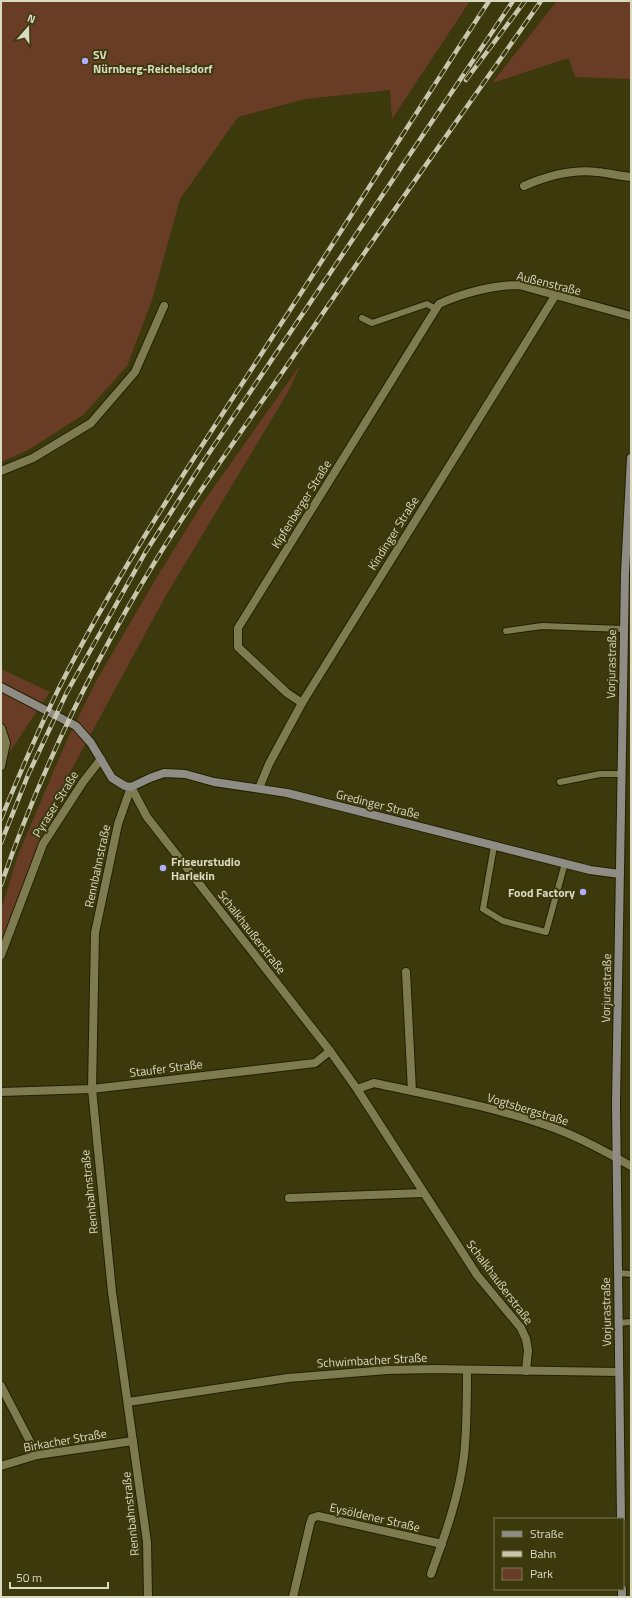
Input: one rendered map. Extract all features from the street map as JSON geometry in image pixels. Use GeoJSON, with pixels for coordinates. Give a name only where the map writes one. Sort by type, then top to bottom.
{"type":"FeatureCollection","features":[{"type":"Feature","properties":{"kind":"main road","name":"Vorjurastraße"},"geometry":{"type":"LineString","coordinates":[[621,1518],[616,1158],[617,1017],[626,528],[631,458]]}},
{"type":"Feature","properties":{"kind":"main road"},"geometry":{"type":"LineString","coordinates":[[1,687],[76,726],[85,734],[112,778],[120,784],[131,787]]}},
{"type":"Feature","properties":{"kind":"main road","name":"Gredinger Straße"},"geometry":{"type":"LineString","coordinates":[[131,787],[164,773],[185,774],[214,782],[287,793],[565,864],[598,872],[620,874]]}},
{"type":"Feature","properties":{"kind":"street"},"geometry":{"type":"LineString","coordinates":[[524,186],[542,178],[578,171],[631,177]]}},
{"type":"Feature","properties":{"kind":"street","name":"Außenstraße"},"geometry":{"type":"LineString","coordinates":[[438,307],[454,297],[506,285],[519,285],[631,316]]}},
{"type":"Feature","properties":{"kind":"street","name":"Kindinger Straße"},"geometry":{"type":"LineString","coordinates":[[259,788],[269,764],[302,703],[555,296]]}},
{"type":"Feature","properties":{"kind":"street"},"geometry":{"type":"LineString","coordinates":[[1,471],[33,458],[91,423],[135,372],[164,306]]}},
{"type":"Feature","properties":{"kind":"street","name":"Kipfenberger Straße"},"geometry":{"type":"LineString","coordinates":[[302,703],[287,693],[238,647],[238,628],[438,307]]}},
{"type":"Feature","properties":{"kind":"street"},"geometry":{"type":"LineString","coordinates":[[1,728],[6,743],[1,766]]}},
{"type":"Feature","properties":{"kind":"street","name":"Pyraser Straße"},"geometry":{"type":"LineString","coordinates":[[1,955],[43,844],[83,782],[101,759]]}},
{"type":"Feature","properties":{"kind":"street","name":"Schalkhaußerstraße"},"geometry":{"type":"LineString","coordinates":[[131,787],[146,817],[330,1051],[357,1089],[477,1275],[521,1328],[526,1339],[528,1350],[526,1371]]}},
{"type":"Feature","properties":{"kind":"street","name":"Rennbahnstraße"},"geometry":{"type":"LineString","coordinates":[[131,787],[118,824],[95,933],[92,1089],[112,1292],[147,1542],[148,1597]]}},
{"type":"Feature","properties":{"kind":"street"},"geometry":{"type":"LineString","coordinates":[[406,972],[412,1091]]}},
{"type":"Feature","properties":{"kind":"street","name":"Staufer Straße"},"geometry":{"type":"LineString","coordinates":[[1,1092],[92,1089],[315,1063],[330,1051]]}},
{"type":"Feature","properties":{"kind":"street","name":"Vogtsbergstraße"},"geometry":{"type":"LineString","coordinates":[[357,1089],[374,1083],[522,1118],[555,1128],[591,1144],[631,1166]]}},
{"type":"Feature","properties":{"kind":"street"},"geometry":{"type":"LineString","coordinates":[[289,1198],[423,1193]]}},
{"type":"Feature","properties":{"kind":"street","name":"Schwimbacher Straße"},"geometry":{"type":"LineString","coordinates":[[128,1402],[288,1378],[387,1370],[619,1372]]}},
{"type":"Feature","properties":{"kind":"street"},"geometry":{"type":"LineString","coordinates":[[431,1574],[453,1509],[464,1456],[467,1370]]}},
{"type":"Feature","properties":{"kind":"street"},"geometry":{"type":"LineString","coordinates":[[1,1386],[37,1455]]}},
{"type":"Feature","properties":{"kind":"street","name":"Birkacher Straße"},"geometry":{"type":"LineString","coordinates":[[1,1466],[37,1455],[133,1441]]}},
{"type":"Feature","properties":{"kind":"street","name":"Eysöldener Straße"},"geometry":{"type":"LineString","coordinates":[[293,1597],[312,1518],[318,1516],[442,1544]]}},
{"type":"Feature","properties":{"kind":"lane"},"geometry":{"type":"LineString","coordinates":[[362,318],[372,322],[427,304],[438,307]]}},
{"type":"Feature","properties":{"kind":"lane"},"geometry":{"type":"LineString","coordinates":[[506,631],[542,626],[624,629]]}},
{"type":"Feature","properties":{"kind":"lane"},"geometry":{"type":"LineString","coordinates":[[560,782],[600,774],[621,774]]}},
{"type":"Feature","properties":{"kind":"lane"},"geometry":{"type":"LineString","coordinates":[[494,846],[483,909],[503,921],[546,932],[565,864]]}},
{"type":"Feature","properties":{"kind":"lane"},"geometry":{"type":"LineString","coordinates":[[618,1273],[631,1274]]}},
{"type":"Feature","properties":{"kind":"lane"},"geometry":{"type":"LineString","coordinates":[[618,1323],[631,1322]]}},
{"type":"Feature","properties":{"kind":"green space"},"geometry":{"type":"Polygon","coordinates":[[[1,1],[470,1],[392,119],[390,90],[305,99],[238,117],[180,199],[152,300],[127,366],[83,415],[28,450],[1,462],[1,1]]]}},
{"type":"Feature","properties":{"kind":"green space"},"geometry":{"type":"Polygon","coordinates":[[[557,1],[631,1],[631,79],[575,77],[569,58],[492,83],[557,1]]]}},
{"type":"Feature","properties":{"kind":"green space"},"geometry":{"type":"Polygon","coordinates":[[[301,364],[288,392],[165,597],[52,806],[1,958],[1,910],[18,855],[67,740],[95,683],[202,504],[301,364]]]}},
{"type":"Feature","properties":{"kind":"green space"},"geometry":{"type":"Polygon","coordinates":[[[1,669],[50,692],[9,753],[1,774],[1,669]]]}},
{"type":"Feature","properties":{"kind":"railway"},"geometry":{"type":"LineString","coordinates":[[1,819],[59,688],[83,642],[134,553],[189,465],[489,1]]}},
{"type":"Feature","properties":{"kind":"railway"},"geometry":{"type":"LineString","coordinates":[[1,843],[28,775],[67,692],[145,553],[205,459],[513,1]]}},
{"type":"Feature","properties":{"kind":"railway"},"geometry":{"type":"LineString","coordinates":[[466,80],[525,1]]}},
{"type":"Feature","properties":{"kind":"railway"},"geometry":{"type":"LineString","coordinates":[[1,885],[33,801],[70,719],[111,638],[156,560],[230,447],[541,1]]}},
{"type":"Feature","properties":{"kind":"place","name":"SV Nürnberg-Reichelsdorf"},"geometry":{"type":"Point","coordinates":[85,61]}},
{"type":"Feature","properties":{"kind":"place","name":"Friseurstudio Harlekin"},"geometry":{"type":"Point","coordinates":[163,868]}},
{"type":"Feature","properties":{"kind":"place","name":"Food Factory"},"geometry":{"type":"Point","coordinates":[583,892]}}]}
